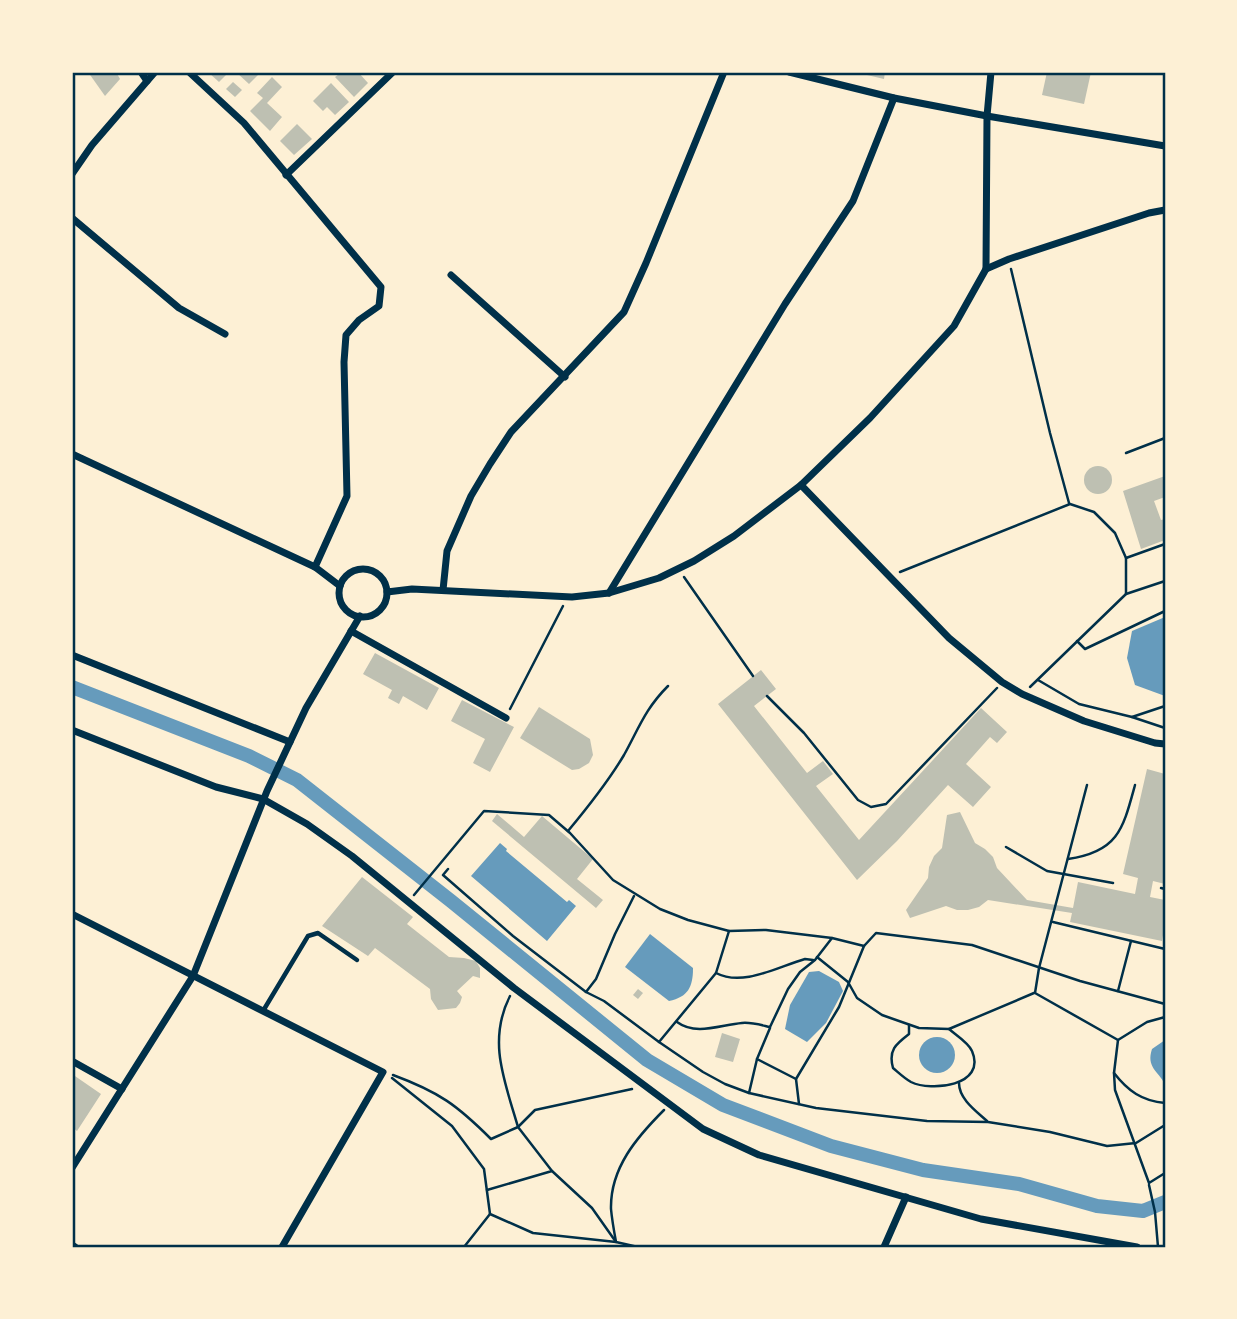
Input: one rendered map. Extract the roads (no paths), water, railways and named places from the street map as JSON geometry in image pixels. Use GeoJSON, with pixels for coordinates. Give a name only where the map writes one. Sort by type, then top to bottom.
{"type":"FeatureCollection","features":[{"type":"Feature","properties":{"kind":"street"},"geometry":{"type":"LineString","coordinates":[[141,72],[147,81]]}},
{"type":"Feature","properties":{"kind":"street"},"geometry":{"type":"LineString","coordinates":[[72,174],[92,145],[155,72]]}},
{"type":"Feature","properties":{"kind":"street"},"geometry":{"type":"LineString","coordinates":[[189,72],[244,123],[381,287],[379,306],[359,320],[346,335],[347,496],[315,567]]}},
{"type":"Feature","properties":{"kind":"street"},"geometry":{"type":"LineString","coordinates":[[286,175],[393,72]]}},
{"type":"Feature","properties":{"kind":"street"},"geometry":{"type":"LineString","coordinates":[[443,590],[447,551],[471,496],[511,432],[624,312],[724,72]]}},
{"type":"Feature","properties":{"kind":"street"},"geometry":{"type":"LineString","coordinates":[[789,72],[894,98],[1165,146]]}},
{"type":"Feature","properties":{"kind":"street"},"geometry":{"type":"LineString","coordinates":[[387,592],[412,589],[568,597],[609,593],[659,578],[678,569],[734,536],[801,485],[870,418],[954,326],[986,269],[987,116],[991,72]]}},
{"type":"Feature","properties":{"kind":"street"},"geometry":{"type":"LineString","coordinates":[[609,593],[785,304],[853,201],[894,98]]}},
{"type":"Feature","properties":{"kind":"street"},"geometry":{"type":"LineString","coordinates":[[986,269],[1009,259],[1165,210]]}},
{"type":"Feature","properties":{"kind":"street"},"geometry":{"type":"LineString","coordinates":[[72,218],[179,308],[225,334]]}},
{"type":"Feature","properties":{"kind":"street"},"geometry":{"type":"LineString","coordinates":[[451,275],[565,377]]}},
{"type":"Feature","properties":{"kind":"street"},"geometry":{"type":"LineString","coordinates":[[72,454],[315,567],[340,586]]}},
{"type":"Feature","properties":{"kind":"street"},"geometry":{"type":"LineString","coordinates":[[801,485],[949,638],[1002,682],[1022,694],[1084,721],[1165,744]]}},
{"type":"Feature","properties":{"kind":"street"},"geometry":{"type":"LineString","coordinates":[[366,569],[381,576],[387,592],[382,607],[368,616],[360,617],[352,614],[341,602],[340,586],[350,573],[366,569]]}},
{"type":"Feature","properties":{"kind":"street"},"geometry":{"type":"LineString","coordinates":[[72,1168],[193,976],[265,795],[306,708],[360,617]]}},
{"type":"Feature","properties":{"kind":"street"},"geometry":{"type":"LineString","coordinates":[[351,631],[506,718]]}},
{"type":"Feature","properties":{"kind":"street"},"geometry":{"type":"LineString","coordinates":[[72,655],[289,745]]}},
{"type":"Feature","properties":{"kind":"street"},"geometry":{"type":"LineString","coordinates":[[72,730],[216,787],[265,795],[352,856],[478,961],[702,1129],[759,1155],[981,1219],[1137,1247]]}},
{"type":"Feature","properties":{"kind":"street"},"geometry":{"type":"LineString","coordinates":[[72,914],[383,1072],[282,1247]]}},
{"type":"Feature","properties":{"kind":"street"},"geometry":{"type":"LineString","coordinates":[[72,1060],[122,1089]]}},
{"type":"Feature","properties":{"kind":"street"},"geometry":{"type":"LineString","coordinates":[[884,1247],[906,1197]]}},
{"type":"Feature","properties":{"kind":"lane"},"geometry":{"type":"LineString","coordinates":[[263,1011],[308,936],[318,933],[357,960]]}},
{"type":"Feature","properties":{"kind":"water"},"geometry":{"type":"Polygon","coordinates":[[[1165,617],[1165,696],[1135,685],[1127,658],[1132,631],[1165,617]]]}},
{"type":"Feature","properties":{"kind":"water"},"geometry":{"type":"Polygon","coordinates":[[[500,843],[567,902],[569,900],[576,906],[547,941],[471,876],[500,843]]]}},
{"type":"Feature","properties":{"kind":"water"},"geometry":{"type":"Polygon","coordinates":[[[650,934],[693,968],[692,981],[681,997],[669,1001],[625,967],[650,934]]]}},
{"type":"Feature","properties":{"kind":"water"},"geometry":{"type":"Polygon","coordinates":[[[819,971],[839,982],[843,991],[826,1023],[807,1042],[785,1029],[790,1005],[809,972],[819,971]]]}},
{"type":"Feature","properties":{"kind":"water"},"geometry":{"type":"Polygon","coordinates":[[[937,1037],[950,1042],[955,1055],[950,1068],[937,1073],[924,1068],[919,1055],[924,1042],[937,1037]]]}},
{"type":"Feature","properties":{"kind":"water"},"geometry":{"type":"Polygon","coordinates":[[[1165,1040],[1165,1084],[1154,1068],[1151,1055],[1152,1049],[1165,1040]]]}},
{"type":"Feature","properties":{"kind":"waterway"},"geometry":{"type":"LineString","coordinates":[[72,687],[249,756],[297,780],[647,1060],[723,1105],[831,1146],[923,1170],[1019,1184],[1097,1206],[1143,1211],[1165,1202]]}}]}
